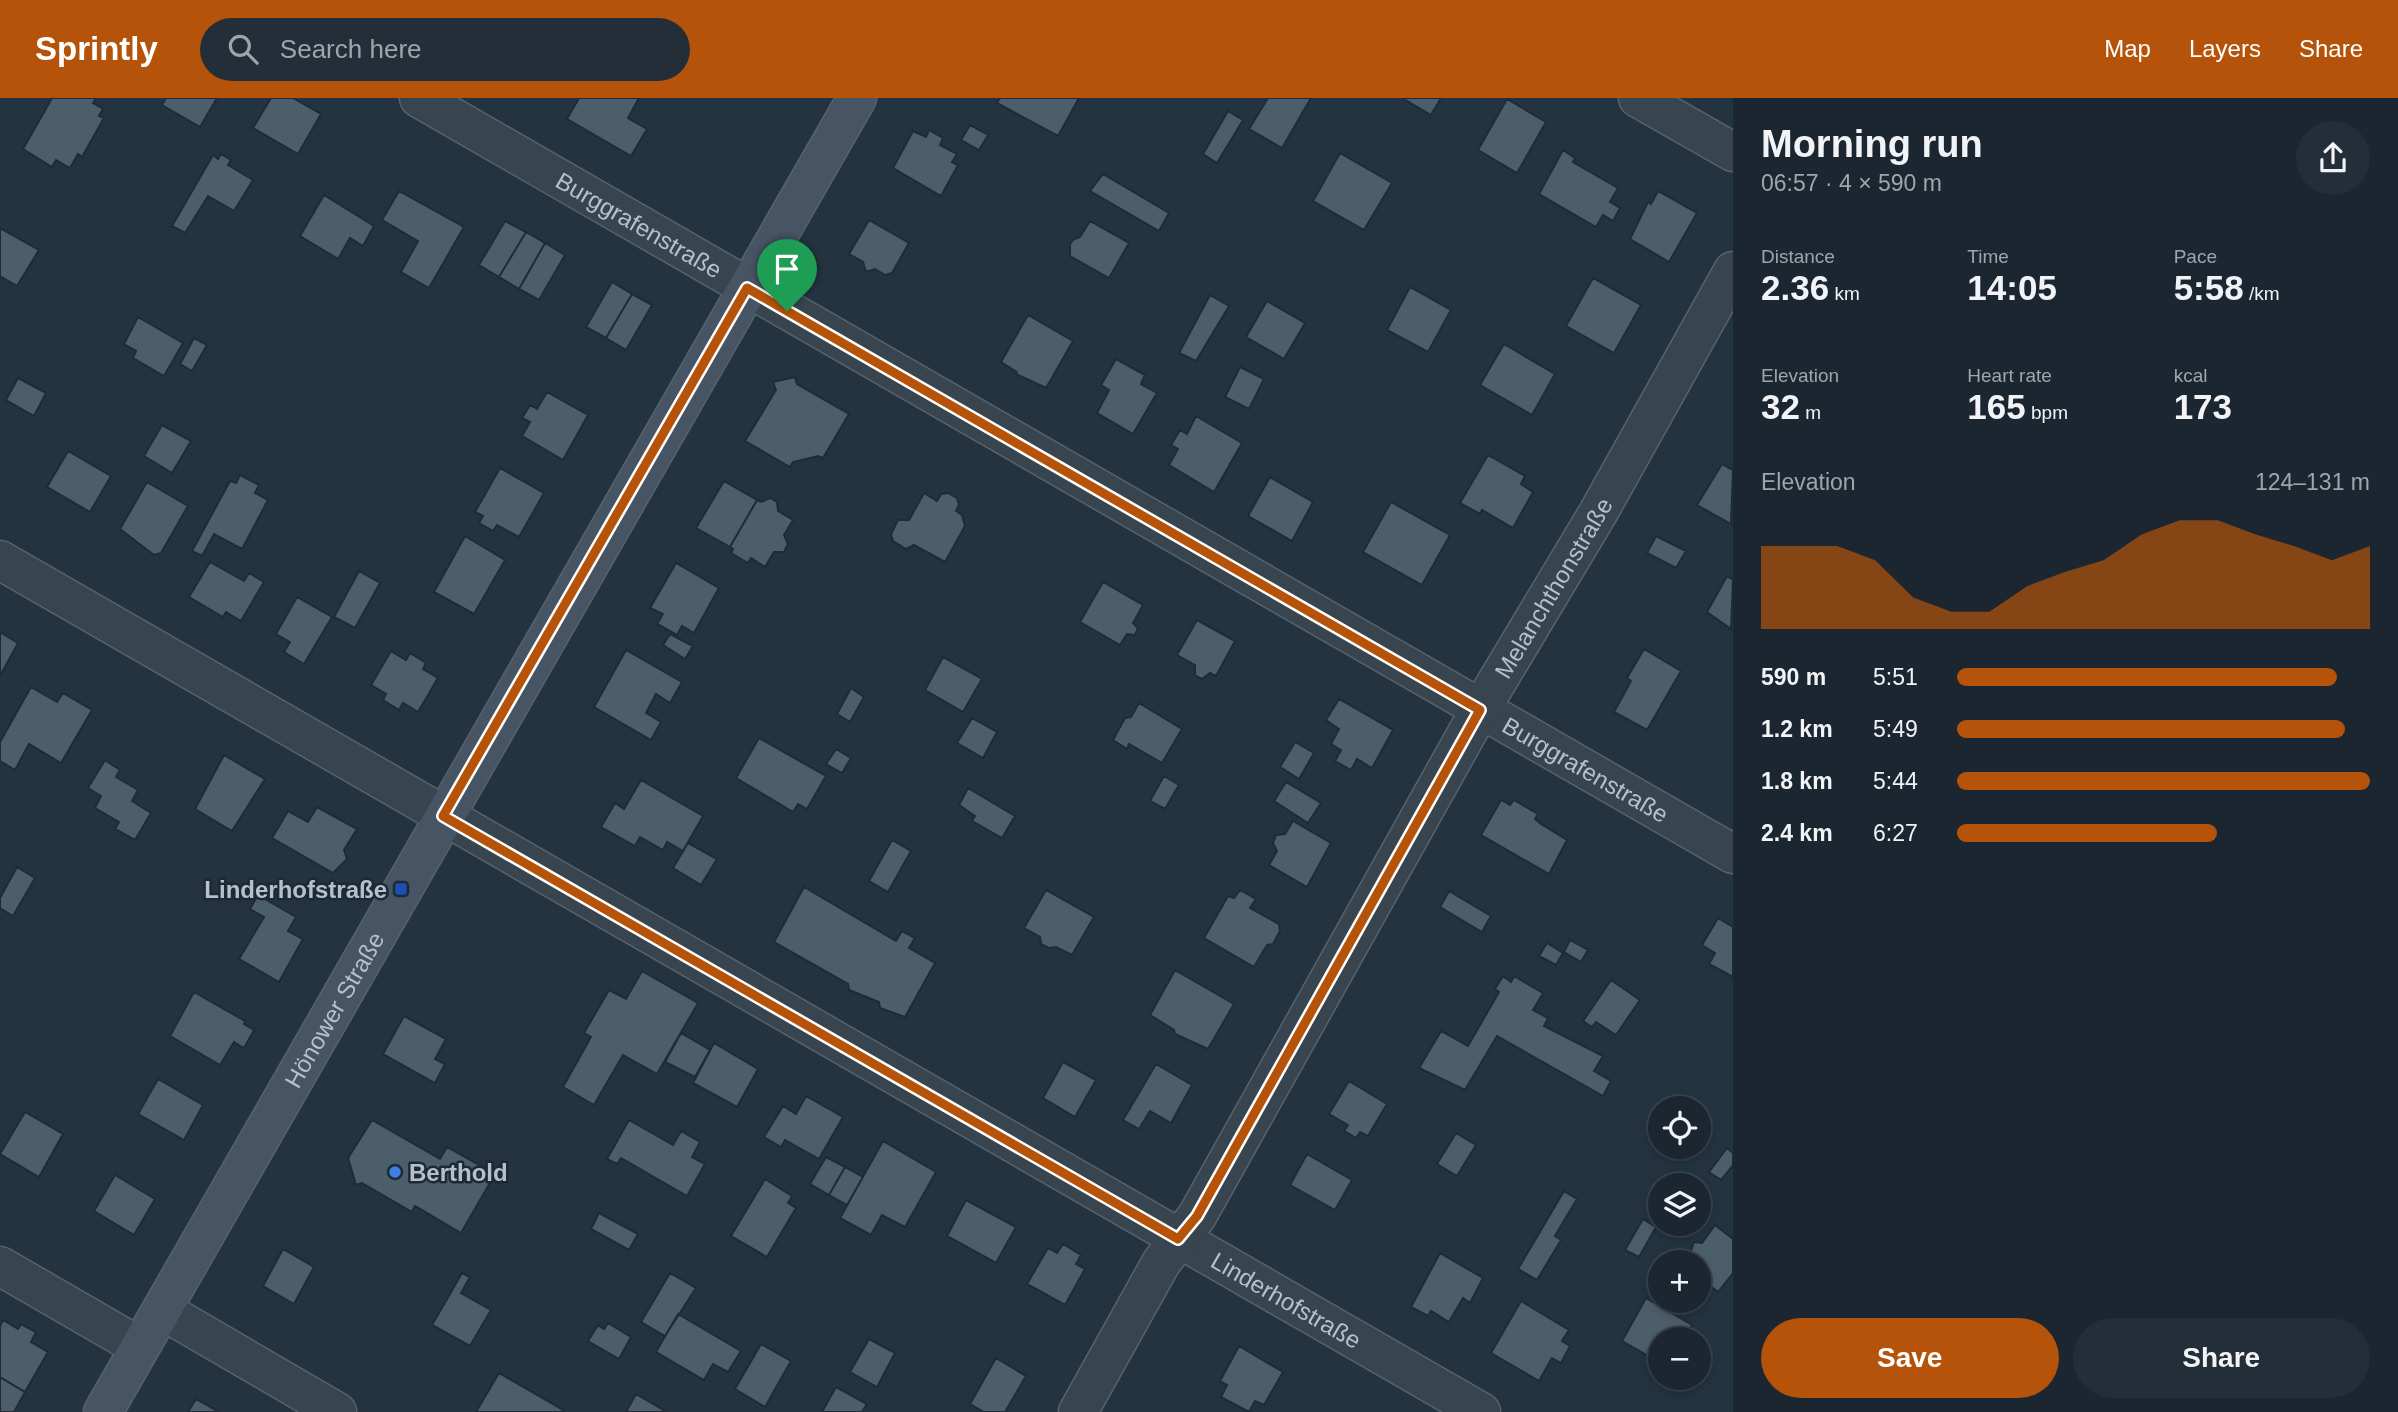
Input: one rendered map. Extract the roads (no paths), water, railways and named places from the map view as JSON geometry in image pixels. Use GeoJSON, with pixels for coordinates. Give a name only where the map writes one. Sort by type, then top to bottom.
{"type":"FeatureCollection","features":[{"type":"Feature","properties":{"kind":"main road","name":"Hönower Straße"},"geometry":{"type":"LineString","coordinates":[[103,1412],[857,98]]}},
{"type":"Feature","properties":{"kind":"street","name":"Burggrafenstraße"},"geometry":{"type":"LineString","coordinates":[[419,98],[1733,854]]}},
{"type":"Feature","properties":{"kind":"street"},"geometry":{"type":"LineString","coordinates":[[1638,98],[1733,152]]}},
{"type":"Feature","properties":{"kind":"street","name":"Melanchthonstraße"},"geometry":{"type":"LineString","coordinates":[[1078,1412],[1161,1263],[1197,1216],[1480,710],[1598,513],[1733,271]]}},
{"type":"Feature","properties":{"kind":"street","name":"Linderhofstraße"},"geometry":{"type":"LineString","coordinates":[[0,560],[1481,1412]]}},
{"type":"Feature","properties":{"kind":"street"},"geometry":{"type":"LineString","coordinates":[[0,1266],[140,1347]]}},
{"type":"Feature","properties":{"kind":"street"},"geometry":{"type":"LineString","coordinates":[[162,1310],[337,1412]]}},
{"type":"Feature","properties":{"kind":"place","name":"Linderhofstraße"},"geometry":{"type":"Point","coordinates":[401,889]}},
{"type":"Feature","properties":{"kind":"place","name":"Berthold"},"geometry":{"type":"Point","coordinates":[395,1172]}}]}
